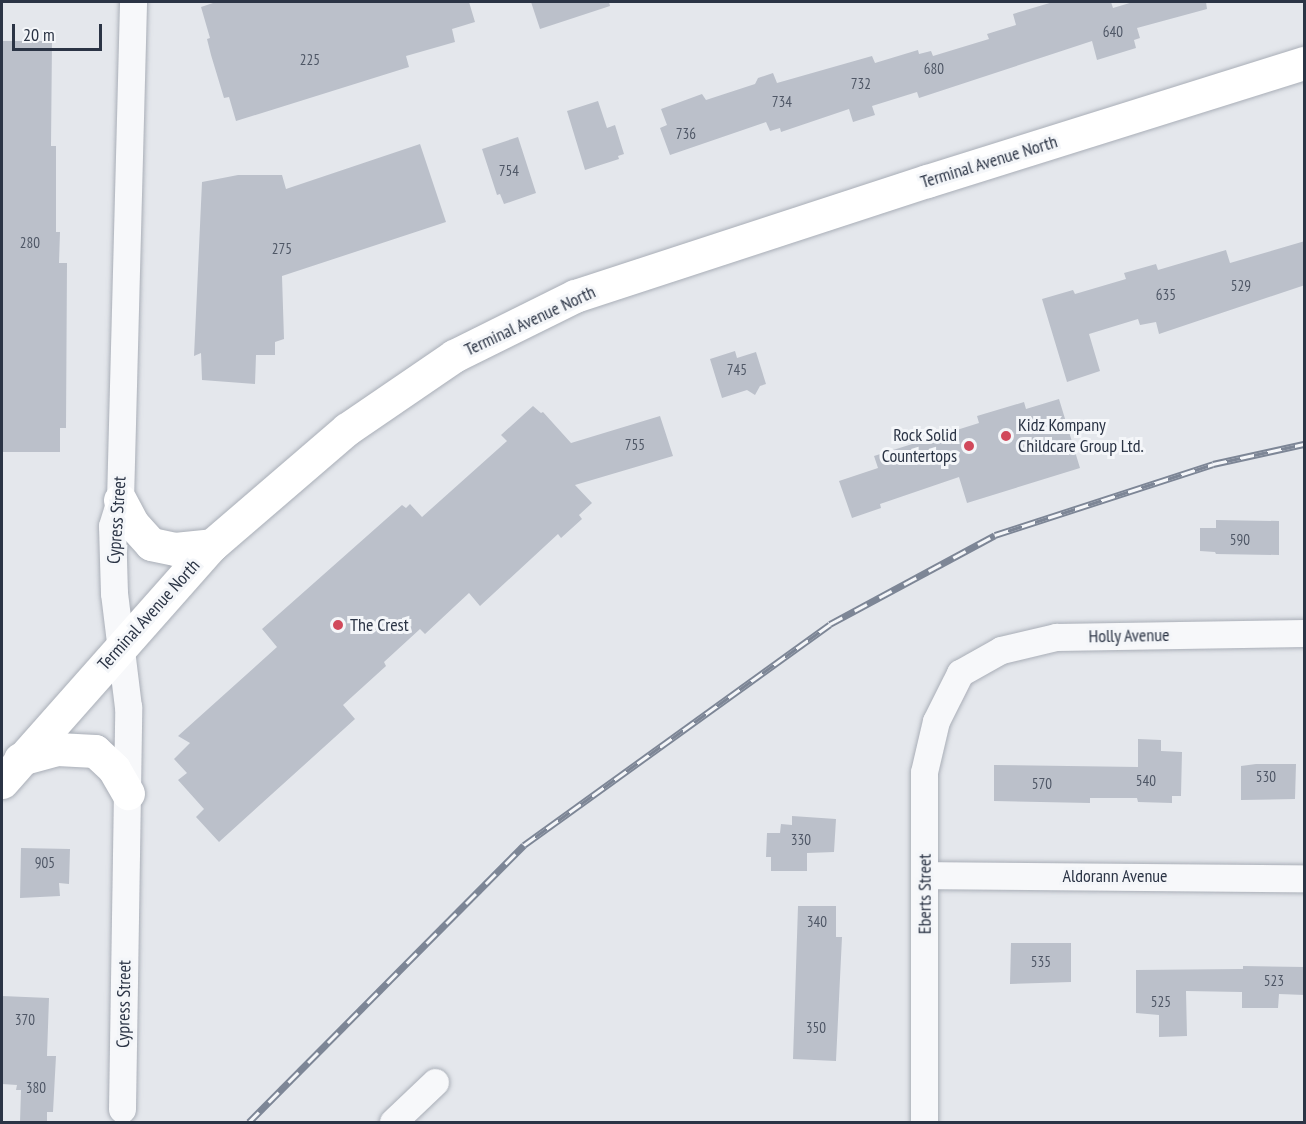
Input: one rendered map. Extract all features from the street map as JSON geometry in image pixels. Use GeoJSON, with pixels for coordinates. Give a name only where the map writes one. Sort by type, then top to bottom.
{"type":"FeatureCollection","features":[{"type":"Feature","properties":{"kind":"main road","name":"Terminal Avenue North"},"geometry":{"type":"LineString","coordinates":[[11,771],[212,545],[347,429],[454,356],[575,296],[927,181],[1305,63]]}},
{"type":"Feature","properties":{"kind":"main road"},"geometry":{"type":"LineString","coordinates":[[120,500],[132,523],[151,544],[175,549],[212,545]]}},
{"type":"Feature","properties":{"kind":"main road"},"geometry":{"type":"LineString","coordinates":[[11,771],[57,749],[94,751],[114,769],[128,793]]}},
{"type":"Feature","properties":{"kind":"street","name":"Cypress Street"},"geometry":{"type":"LineString","coordinates":[[122,1109],[128,707],[112,568],[112,526],[120,500],[133,2]]}},
{"type":"Feature","properties":{"kind":"street","name":"Holly Avenue"},"geometry":{"type":"LineString","coordinates":[[960,673],[1001,650],[1056,637],[1305,633]]}},
{"type":"Feature","properties":{"kind":"street","name":"Eberts Street"},"geometry":{"type":"LineString","coordinates":[[924,1122],[924,772],[936,721],[960,673]]}},
{"type":"Feature","properties":{"kind":"street","name":"Aldorann Avenue"},"geometry":{"type":"LineString","coordinates":[[925,875],[1305,878]]}},
{"type":"Feature","properties":{"kind":"street"},"geometry":{"type":"LineString","coordinates":[[393,1122],[435,1082]]}},
{"type":"Feature","properties":{"kind":"building"},"geometry":{"type":"Polygon","coordinates":[[[216,2],[469,2],[475,22],[452,29],[455,42],[406,56],[409,67],[236,121],[229,97],[224,98],[211,55],[207,39],[210,38],[201,7],[216,2]]]}},
{"type":"Feature","properties":{"kind":"building"},"geometry":{"type":"Polygon","coordinates":[[[531,2],[609,2],[610,6],[540,29],[531,2]]]}},
{"type":"Feature","properties":{"kind":"building"},"geometry":{"type":"Polygon","coordinates":[[[1053,2],[1111,2],[1113,8],[1133,2],[1206,2],[1207,9],[1137,28],[1140,38],[1134,40],[1136,48],[1097,60],[1092,41],[919,98],[917,92],[872,106],[875,115],[853,122],[849,109],[781,132],[780,128],[770,131],[766,122],[670,155],[660,128],[667,125],[661,109],[702,94],[706,100],[755,84],[758,78],[773,73],[777,83],[872,56],[875,63],[918,50],[919,54],[931,51],[933,56],[989,39],[987,34],[1016,25],[1013,14],[1053,2]]]}},
{"type":"Feature","properties":{"kind":"building"},"geometry":{"type":"Polygon","coordinates":[[[2,41],[52,41],[51,146],[56,146],[56,232],[60,232],[59,263],[67,263],[66,428],[60,428],[60,452],[2,452],[2,41]]]}},
{"type":"Feature","properties":{"kind":"building"},"geometry":{"type":"Polygon","coordinates":[[[598,101],[607,128],[615,125],[624,154],[618,156],[619,159],[585,170],[567,111],[598,101]]]}},
{"type":"Feature","properties":{"kind":"building"},"geometry":{"type":"Polygon","coordinates":[[[518,137],[536,193],[504,204],[500,194],[497,195],[482,149],[518,137]]]}},
{"type":"Feature","properties":{"kind":"building"},"geometry":{"type":"Polygon","coordinates":[[[420,144],[446,222],[282,276],[284,339],[275,342],[275,355],[256,355],[255,384],[202,380],[201,353],[194,356],[202,182],[238,175],[282,175],[286,189],[420,144]]]}},
{"type":"Feature","properties":{"kind":"building"},"geometry":{"type":"Polygon","coordinates":[[[1305,241],[1305,285],[1159,334],[1156,322],[1140,325],[1138,319],[1089,334],[1100,371],[1067,382],[1042,299],[1073,290],[1075,294],[1126,279],[1124,273],[1156,264],[1158,270],[1226,250],[1230,263],[1305,241]]]}},
{"type":"Feature","properties":{"kind":"building"},"geometry":{"type":"Polygon","coordinates":[[[735,351],[737,358],[756,352],[766,384],[760,386],[755,395],[747,390],[722,398],[710,359],[735,351]]]}},
{"type":"Feature","properties":{"kind":"building"},"geometry":{"type":"Polygon","coordinates":[[[1059,399],[1080,468],[967,503],[959,477],[880,504],[881,508],[852,518],[839,481],[878,468],[874,456],[979,423],[977,416],[1024,402],[1026,409],[1059,399]]]}},
{"type":"Feature","properties":{"kind":"building","name":"The Crest"},"geometry":{"type":"Polygon","coordinates":[[[533,406],[541,413],[543,412],[571,443],[660,416],[673,456],[575,485],[592,503],[579,515],[582,519],[561,538],[558,534],[480,606],[469,593],[425,634],[420,629],[384,662],[386,666],[343,705],[355,719],[219,842],[196,817],[204,809],[178,780],[187,773],[174,759],[190,743],[178,736],[277,647],[262,629],[402,505],[406,508],[410,504],[422,517],[507,441],[501,435],[533,406]]]}},
{"type":"Feature","properties":{"kind":"building"},"geometry":{"type":"Polygon","coordinates":[[[1216,520],[1279,521],[1279,555],[1216,554],[1200,551],[1200,528],[1216,528],[1216,520]]]}},
{"type":"Feature","properties":{"kind":"building"},"geometry":{"type":"Polygon","coordinates":[[[1138,739],[1161,740],[1161,751],[1182,752],[1181,796],[1172,796],[1172,803],[1138,802],[1137,798],[1090,798],[1090,803],[994,801],[994,765],[1138,767],[1138,739]]]}},
{"type":"Feature","properties":{"kind":"building"},"geometry":{"type":"Polygon","coordinates":[[[1296,764],[1295,799],[1241,800],[1241,766],[1296,764]]]}},
{"type":"Feature","properties":{"kind":"building"},"geometry":{"type":"Polygon","coordinates":[[[792,816],[836,819],[834,852],[807,853],[807,871],[771,871],[771,857],[766,857],[767,833],[780,833],[781,824],[792,825],[792,816]]]}},
{"type":"Feature","properties":{"kind":"building"},"geometry":{"type":"Polygon","coordinates":[[[21,848],[70,849],[69,884],[59,883],[60,896],[20,898],[21,848]]]}},
{"type":"Feature","properties":{"kind":"building"},"geometry":{"type":"Polygon","coordinates":[[[798,906],[836,906],[836,937],[842,937],[836,1061],[793,1059],[798,906]]]}},
{"type":"Feature","properties":{"kind":"building"},"geometry":{"type":"Polygon","coordinates":[[[1011,943],[1071,943],[1071,982],[1010,984],[1011,943]]]}},
{"type":"Feature","properties":{"kind":"building"},"geometry":{"type":"Polygon","coordinates":[[[1243,966],[1305,967],[1305,995],[1279,994],[1278,1008],[1242,1008],[1242,992],[1186,991],[1187,1036],[1159,1037],[1159,1015],[1136,1013],[1136,970],[1243,969],[1243,966]]]}},
{"type":"Feature","properties":{"kind":"building"},"geometry":{"type":"Polygon","coordinates":[[[2,996],[49,998],[47,1056],[56,1056],[53,1112],[47,1112],[47,1122],[20,1122],[21,1090],[16,1090],[17,1085],[2,1084],[2,996]]]}},
{"type":"Feature","properties":{"kind":"railway"},"geometry":{"type":"LineString","coordinates":[[249,1122],[524,845],[830,624],[995,535],[1213,464],[1304,444]]}},
{"type":"Feature","properties":{"kind":"place","name":"Kidz Kompany Childcare Group Ltd."},"geometry":{"type":"Point","coordinates":[1006,436]}},
{"type":"Feature","properties":{"kind":"place","name":"Rock Solid Countertops"},"geometry":{"type":"Point","coordinates":[969,446]}},
{"type":"Feature","properties":{"kind":"place","name":"The Crest"},"geometry":{"type":"Point","coordinates":[338,625]}}]}
